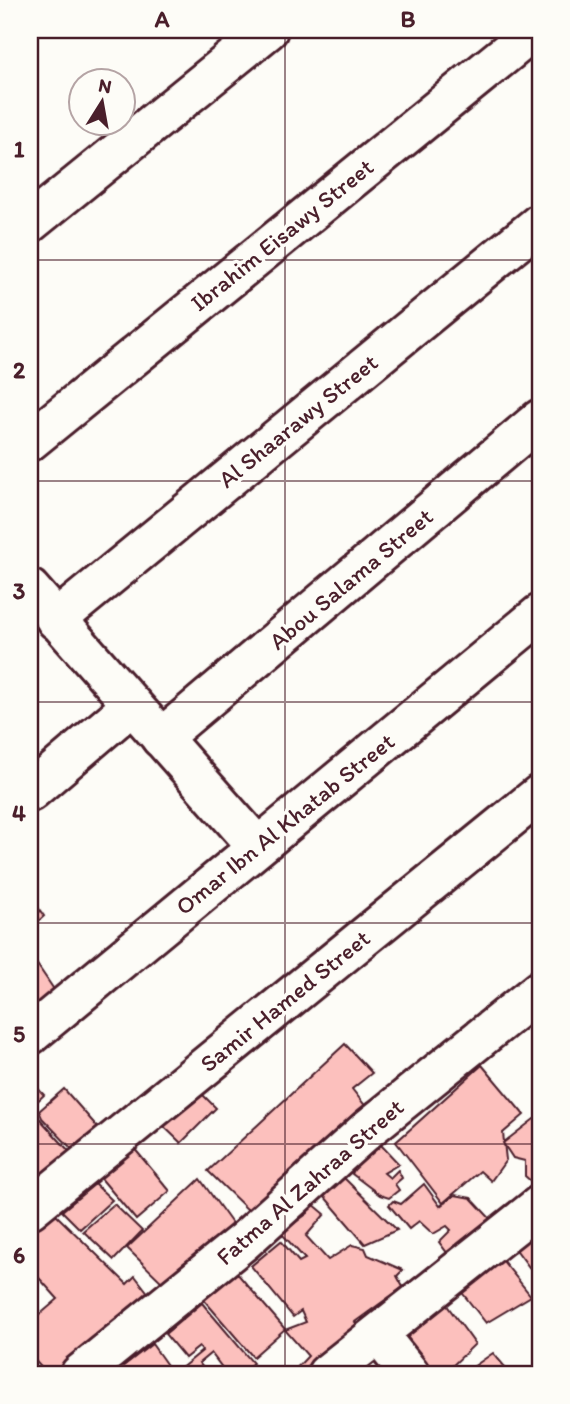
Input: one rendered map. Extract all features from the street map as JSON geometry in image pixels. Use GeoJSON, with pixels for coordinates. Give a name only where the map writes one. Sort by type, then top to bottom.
{"type":"FeatureCollection","features":[{"type":"Feature","properties":{"kind":"street"},"geometry":{"type":"LineString","coordinates":[[30,223],[268,30]]}},
{"type":"Feature","properties":{"kind":"street","name":"Ibrahim Eisawy Street"},"geometry":{"type":"LineString","coordinates":[[30,441],[535,30]]}},
{"type":"Feature","properties":{"kind":"street","name":"Al Shaarawy Street"},"geometry":{"type":"LineString","coordinates":[[56,620],[540,223]]}},
{"type":"Feature","properties":{"kind":"street","name":"Abou Salama Street"},"geometry":{"type":"LineString","coordinates":[[161,738],[540,419]]}},
{"type":"Feature","properties":{"kind":"street"},"geometry":{"type":"LineString","coordinates":[[30,589],[257,846]]}},
{"type":"Feature","properties":{"kind":"street","name":"Omar Ibn Al Khatab Street"},"geometry":{"type":"LineString","coordinates":[[30,1035],[540,614]]}},
{"type":"Feature","properties":{"kind":"street"},"geometry":{"type":"LineString","coordinates":[[30,792],[132,705]]}},
{"type":"Feature","properties":{"kind":"street","name":"Samir Hamed Street"},"geometry":{"type":"LineString","coordinates":[[30,1209],[540,794]]}},
{"type":"Feature","properties":{"kind":"street","name":"Fatma Al Zahraa Street"},"geometry":{"type":"LineString","coordinates":[[80,1374],[244,1241],[369,1128],[540,990]]}},
{"type":"Feature","properties":{"kind":"street"},"geometry":{"type":"LineString","coordinates":[[327,1374],[540,1205]]}},
{"type":"Feature","properties":{"kind":"street"},"geometry":{"type":"LineString","coordinates":[[378,1334],[410,1374]]}},
{"type":"Feature","properties":{"kind":"building"},"geometry":{"type":"Polygon","coordinates":[[[30,896],[44,916],[30,929],[30,896]]]}},
{"type":"Feature","properties":{"kind":"building"},"geometry":{"type":"Polygon","coordinates":[[[30,954],[55,991],[30,1010],[30,954]]]}},
{"type":"Feature","properties":{"kind":"building"},"geometry":{"type":"Polygon","coordinates":[[[345,1044],[372,1073],[352,1089],[374,1117],[258,1220],[208,1171],[345,1044]]]}},
{"type":"Feature","properties":{"kind":"building"},"geometry":{"type":"Polygon","coordinates":[[[482,1065],[524,1115],[503,1133],[506,1160],[491,1181],[480,1171],[443,1203],[396,1142],[482,1065]]]}},
{"type":"Feature","properties":{"kind":"building"},"geometry":{"type":"Polygon","coordinates":[[[30,1080],[44,1095],[30,1108],[30,1080]]]}},
{"type":"Feature","properties":{"kind":"building"},"geometry":{"type":"Polygon","coordinates":[[[189,1081],[216,1108],[181,1143],[153,1116],[189,1081]]]}},
{"type":"Feature","properties":{"kind":"building"},"geometry":{"type":"Polygon","coordinates":[[[64,1089],[100,1130],[75,1152],[42,1118],[39,1111],[64,1089]]]}},
{"type":"Feature","properties":{"kind":"building"},"geometry":{"type":"Polygon","coordinates":[[[39,1118],[79,1162],[44,1190],[30,1172],[30,1126],[39,1118]]]}},
{"type":"Feature","properties":{"kind":"building"},"geometry":{"type":"Polygon","coordinates":[[[534,1119],[540,1121],[540,1189],[525,1176],[525,1161],[513,1158],[503,1143],[534,1119]]]}},
{"type":"Feature","properties":{"kind":"building"},"geometry":{"type":"Polygon","coordinates":[[[381,1145],[399,1164],[384,1173],[390,1178],[398,1170],[402,1178],[395,1184],[399,1190],[389,1198],[380,1195],[352,1174],[356,1165],[381,1145]]]}},
{"type":"Feature","properties":{"kind":"building"},"geometry":{"type":"Polygon","coordinates":[[[133,1147],[170,1191],[136,1220],[99,1176],[133,1147]]]}},
{"type":"Feature","properties":{"kind":"building"},"geometry":{"type":"Polygon","coordinates":[[[337,1171],[397,1230],[365,1244],[318,1189],[337,1171]]]}},
{"type":"Feature","properties":{"kind":"building"},"geometry":{"type":"Polygon","coordinates":[[[200,1179],[241,1236],[172,1292],[127,1248],[200,1179]]]}},
{"type":"Feature","properties":{"kind":"building"},"geometry":{"type":"Polygon","coordinates":[[[95,1184],[112,1200],[80,1229],[62,1211],[95,1184]]]}},
{"type":"Feature","properties":{"kind":"building"},"geometry":{"type":"Polygon","coordinates":[[[424,1184],[440,1206],[455,1195],[471,1198],[497,1226],[454,1262],[439,1242],[451,1230],[447,1226],[433,1234],[419,1221],[409,1229],[389,1205],[393,1201],[401,1204],[424,1184]]]}},
{"type":"Feature","properties":{"kind":"building"},"geometry":{"type":"Polygon","coordinates":[[[307,1199],[325,1214],[306,1236],[328,1260],[352,1245],[365,1248],[368,1255],[403,1270],[397,1276],[403,1287],[355,1322],[368,1337],[315,1374],[291,1374],[308,1356],[285,1330],[306,1322],[301,1311],[293,1317],[251,1266],[281,1241],[299,1262],[305,1259],[281,1233],[308,1213],[307,1199]]]}},
{"type":"Feature","properties":{"kind":"building"},"geometry":{"type":"Polygon","coordinates":[[[114,1204],[142,1231],[114,1260],[83,1231],[114,1204]]]}},
{"type":"Feature","properties":{"kind":"building"},"geometry":{"type":"Polygon","coordinates":[[[55,1214],[127,1284],[135,1276],[156,1303],[75,1374],[47,1374],[30,1355],[30,1323],[58,1299],[30,1268],[30,1232],[55,1214]]]}},
{"type":"Feature","properties":{"kind":"building"},"geometry":{"type":"Polygon","coordinates":[[[540,1226],[540,1282],[512,1244],[540,1226]]]}},
{"type":"Feature","properties":{"kind":"building"},"geometry":{"type":"Polygon","coordinates":[[[495,1251],[531,1296],[486,1323],[456,1285],[495,1251]]]}},
{"type":"Feature","properties":{"kind":"building"},"geometry":{"type":"Polygon","coordinates":[[[230,1265],[285,1329],[253,1357],[198,1293],[230,1265]]]}},
{"type":"Feature","properties":{"kind":"building"},"geometry":{"type":"Polygon","coordinates":[[[438,1293],[475,1344],[444,1374],[427,1374],[390,1332],[438,1293]]]}},
{"type":"Feature","properties":{"kind":"building"},"geometry":{"type":"Polygon","coordinates":[[[202,1303],[253,1363],[239,1374],[224,1374],[226,1373],[211,1353],[199,1363],[208,1374],[174,1374],[202,1351],[199,1347],[185,1358],[165,1334],[202,1303]]]}},
{"type":"Feature","properties":{"kind":"building"},"geometry":{"type":"Polygon","coordinates":[[[152,1344],[169,1368],[162,1374],[113,1374],[152,1344]]]}},
{"type":"Feature","properties":{"kind":"building"},"geometry":{"type":"Polygon","coordinates":[[[493,1353],[511,1374],[463,1374],[493,1353]]]}}]}
